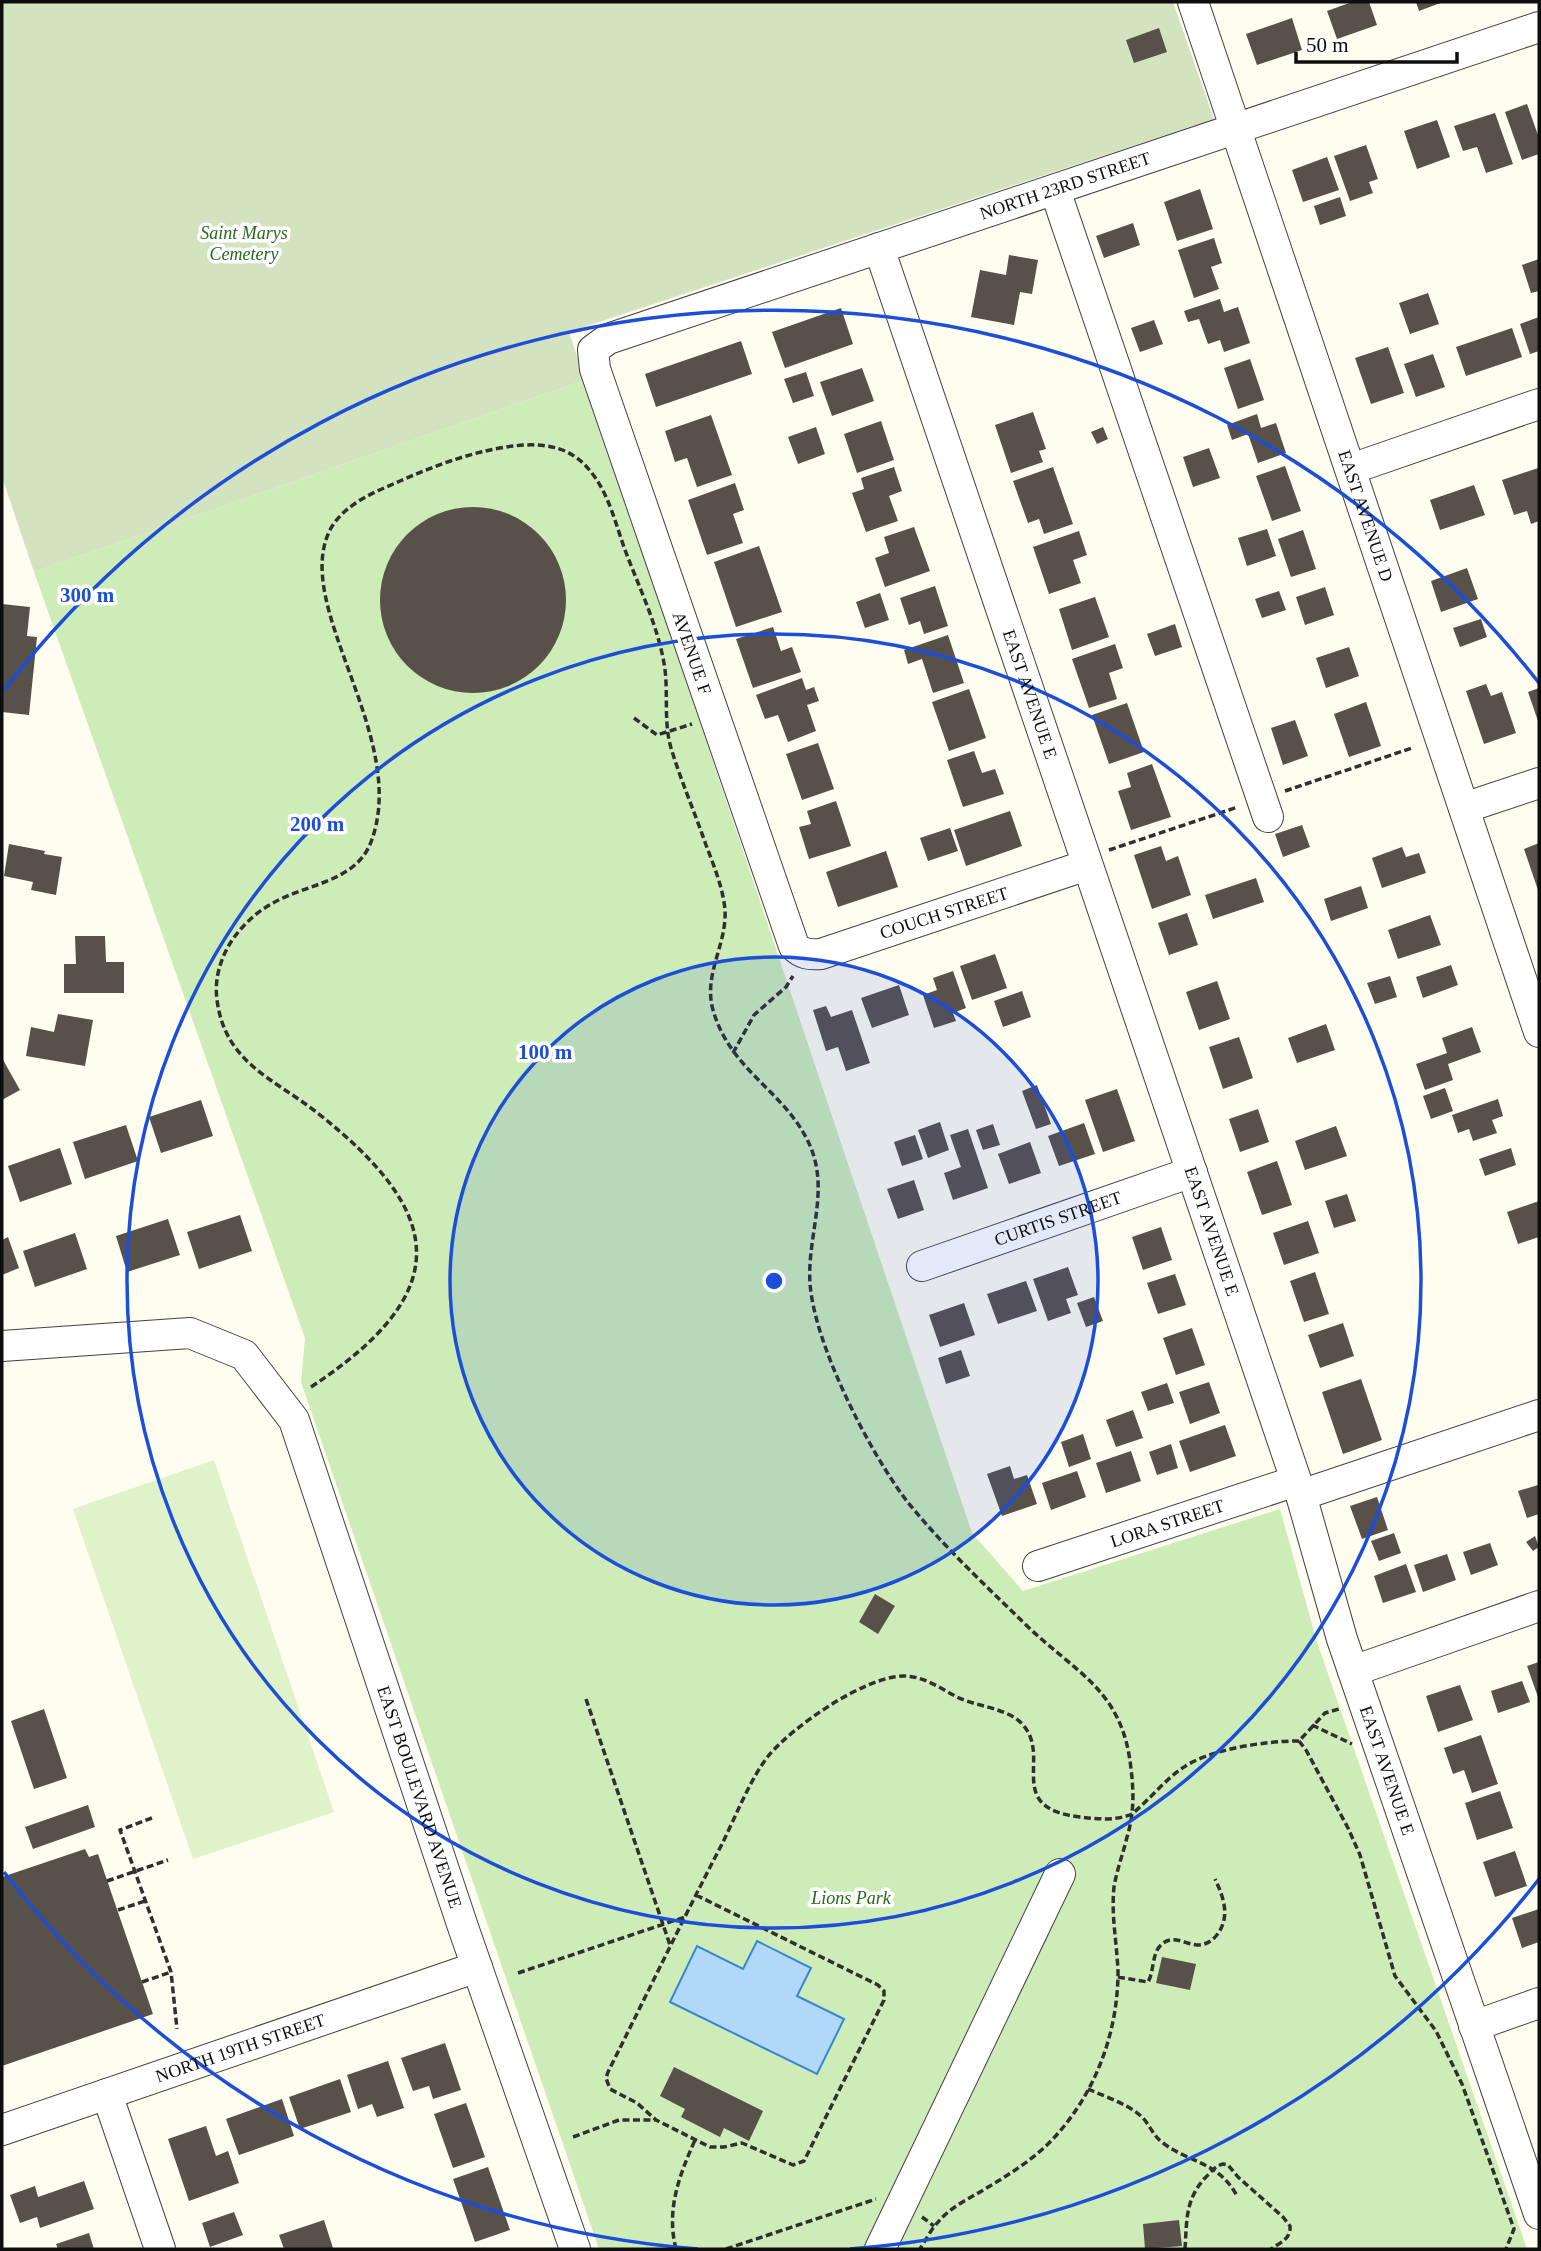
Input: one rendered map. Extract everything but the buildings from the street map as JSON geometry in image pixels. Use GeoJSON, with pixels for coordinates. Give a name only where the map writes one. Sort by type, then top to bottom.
{"type":"FeatureCollection","features":[{"type":"Feature","properties":{"kind":"street","name":"EAST AVENUE D"},"geometry":{"type":"LineString","coordinates":[[1193,2],[1238,129],[1464,808],[1532,987],[1539,1032]]}},
{"type":"Feature","properties":{"kind":"street","name":"NORTH 23RD STREET"},"geometry":{"type":"LineString","coordinates":[[593,350],[608,339],[1539,27]]}},
{"type":"Feature","properties":{"kind":"street"},"geometry":{"type":"LineString","coordinates":[[1055,190],[1268,817]]}},
{"type":"Feature","properties":{"kind":"street","name":"EAST AVENUE E"},"geometry":{"type":"LineString","coordinates":[[879,248],[1299,1488],[1353,1671],[1358,1725],[1474,2026],[1539,2214]]}},
{"type":"Feature","properties":{"kind":"street","name":"AVENUE F"},"geometry":{"type":"LineString","coordinates":[[593,350],[595,369],[713,716],[789,936],[801,953]]}},
{"type":"Feature","properties":{"kind":"street"},"geometry":{"type":"LineString","coordinates":[[1351,469],[1539,404]]}},
{"type":"Feature","properties":{"kind":"street"},"geometry":{"type":"LineString","coordinates":[[1464,808],[1539,783]]}},
{"type":"Feature","properties":{"kind":"street","name":"COUCH STREET"},"geometry":{"type":"LineString","coordinates":[[801,953],[821,954],[1087,865]]}},
{"type":"Feature","properties":{"kind":"street","name":"CURTIS STREET"},"geometry":{"type":"LineString","coordinates":[[922,1266],[1192,1172]]}},
{"type":"Feature","properties":{"kind":"street","name":"EAST BOULEVARD AVENUE"},"geometry":{"type":"LineString","coordinates":[[2,1346],[190,1332],[244,1355],[294,1420],[477,1967],[575,2249]]}},
{"type":"Feature","properties":{"kind":"street","name":"LORA STREET"},"geometry":{"type":"LineString","coordinates":[[1038,1566],[1539,1415]]}},
{"type":"Feature","properties":{"kind":"street"},"geometry":{"type":"LineString","coordinates":[[1353,1671],[1539,1606]]}},
{"type":"Feature","properties":{"kind":"street"},"geometry":{"type":"LineString","coordinates":[[880,2249],[1060,1874]]}},
{"type":"Feature","properties":{"kind":"street","name":"NORTH 19TH STREET"},"geometry":{"type":"LineString","coordinates":[[2,2130],[477,1967]]}},
{"type":"Feature","properties":{"kind":"street"},"geometry":{"type":"LineString","coordinates":[[1474,2026],[1539,2003]]}},
{"type":"Feature","properties":{"kind":"street"},"geometry":{"type":"LineString","coordinates":[[107,2094],[160,2249]]}},
{"type":"Feature","properties":{"kind":"path"},"geometry":{"type":"LineString","coordinates":[[311,1387],[369,1344],[396,1314],[414,1280],[417,1249],[410,1218],[387,1180],[364,1153],[324,1118],[247,1063],[224,1028],[217,999],[216,984],[221,962],[229,944],[242,927],[267,906],[324,882],[360,861],[368,851],[373,836],[380,798],[380,780],[363,709],[329,608],[322,567],[323,550],[338,517],[370,495],[462,457],[527,445],[554,448],[578,458],[603,490],[657,636],[666,681],[667,733],[721,889],[725,920],[710,975],[710,1000],[719,1027],[733,1053],[749,1073],[786,1109],[811,1149],[819,1182],[810,1268],[811,1294],[826,1347],[852,1405],[898,1489],[921,1517],[1029,1628],[1106,1697],[1121,1724],[1127,1742],[1132,1781],[1132,1814],[1114,1892],[1113,1919],[1118,1977],[1109,2041],[1088,2090],[1055,2136],[1009,2174],[953,2208],[934,2226],[920,2249]]}},
{"type":"Feature","properties":{"kind":"path"},"geometry":{"type":"LineString","coordinates":[[634,718],[657,735],[713,716]]}},
{"type":"Feature","properties":{"kind":"path"},"geometry":{"type":"LineString","coordinates":[[733,1053],[754,1015],[791,981],[801,953]]}},
{"type":"Feature","properties":{"kind":"path"},"geometry":{"type":"LineString","coordinates":[[696,1895],[878,1985],[885,1995],[802,2164],[793,2165],[748,2144],[716,2148],[695,2140],[656,2120],[637,2103],[610,2089],[606,2078],[670,1945],[763,1764],[776,1748],[856,1689],[892,1677],[906,1676],[928,1681],[966,1702],[1017,1719],[1027,1730],[1030,1739],[1033,1777],[1038,1796],[1049,1808],[1067,1815],[1095,1819],[1123,1818],[1132,1814],[1190,1763],[1246,1747],[1299,1741],[1312,1726],[1325,1713],[1347,1707],[1358,1725],[1353,1745],[1312,1726]]}},
{"type":"Feature","properties":{"kind":"path"},"geometry":{"type":"LineString","coordinates":[[586,1699],[670,1945]]}},
{"type":"Feature","properties":{"kind":"path"},"geometry":{"type":"LineString","coordinates":[[1299,1741],[1360,1855],[1395,1976],[1436,2031],[1465,2092],[1514,2229],[1506,2249]]}},
{"type":"Feature","properties":{"kind":"path"},"geometry":{"type":"LineString","coordinates":[[152,1818],[120,1830],[171,1972],[177,2029]]}},
{"type":"Feature","properties":{"kind":"path"},"geometry":{"type":"LineString","coordinates":[[107,1881],[168,1860]]}},
{"type":"Feature","properties":{"kind":"path"},"geometry":{"type":"LineString","coordinates":[[1118,1977],[1148,1982],[1156,1953],[1163,1943],[1176,1939],[1197,1945],[1214,1938],[1222,1926],[1226,1912],[1216,1879]]}},
{"type":"Feature","properties":{"kind":"path"},"geometry":{"type":"LineString","coordinates":[[118,1910],[145,1901]]}},
{"type":"Feature","properties":{"kind":"path"},"geometry":{"type":"LineString","coordinates":[[518,1973],[685,1917]]}},
{"type":"Feature","properties":{"kind":"path"},"geometry":{"type":"LineString","coordinates":[[142,1982],[171,1972]]}},
{"type":"Feature","properties":{"kind":"path"},"geometry":{"type":"LineString","coordinates":[[1088,2090],[1124,2105],[1139,2115],[1165,2144],[1213,2169],[1227,2180],[1237,2196]]}},
{"type":"Feature","properties":{"kind":"path"},"geometry":{"type":"LineString","coordinates":[[573,2137],[619,2120],[656,2120]]}},
{"type":"Feature","properties":{"kind":"path"},"geometry":{"type":"LineString","coordinates":[[676,2249],[672,2218],[675,2193],[695,2140]]}},
{"type":"Feature","properties":{"kind":"path"},"geometry":{"type":"LineString","coordinates":[[1185,2249],[1190,2200],[1197,2186],[1218,2165],[1228,2165],[1255,2194],[1287,2221],[1290,2226],[1289,2235],[1271,2249]]}},
{"type":"Feature","properties":{"kind":"path"},"geometry":{"type":"LineString","coordinates":[[726,2249],[874,2199],[891,2201],[934,2226]]}},
{"type":"Feature","properties":{"kind":"green space","name":"Saint Marys Cemetery"},"geometry":{"type":"Polygon","coordinates":[[[2,2],[1173,2],[1214,119],[569,332],[585,380],[34,572],[2,477],[2,2]]]}},
{"type":"Feature","properties":{"kind":"green space","name":"Lions Park"},"geometry":{"type":"Polygon","coordinates":[[[585,380],[972,1533],[1023,1591],[1280,1509],[1317,1642],[1527,2249],[599,2249],[301,1382],[305,1338],[34,572],[585,380]]]}},
{"type":"Feature","properties":{"kind":"green space"},"geometry":{"type":"Polygon","coordinates":[[[214,1460],[334,1812],[193,1859],[73,1509],[214,1460]]]}},
{"type":"Feature","properties":{"kind":"water"},"geometry":{"type":"Polygon","coordinates":[[[757,1941],[811,1968],[797,1996],[844,2019],[817,2074],[670,2002],[697,1946],[743,1969],[757,1941]]]}}]}
